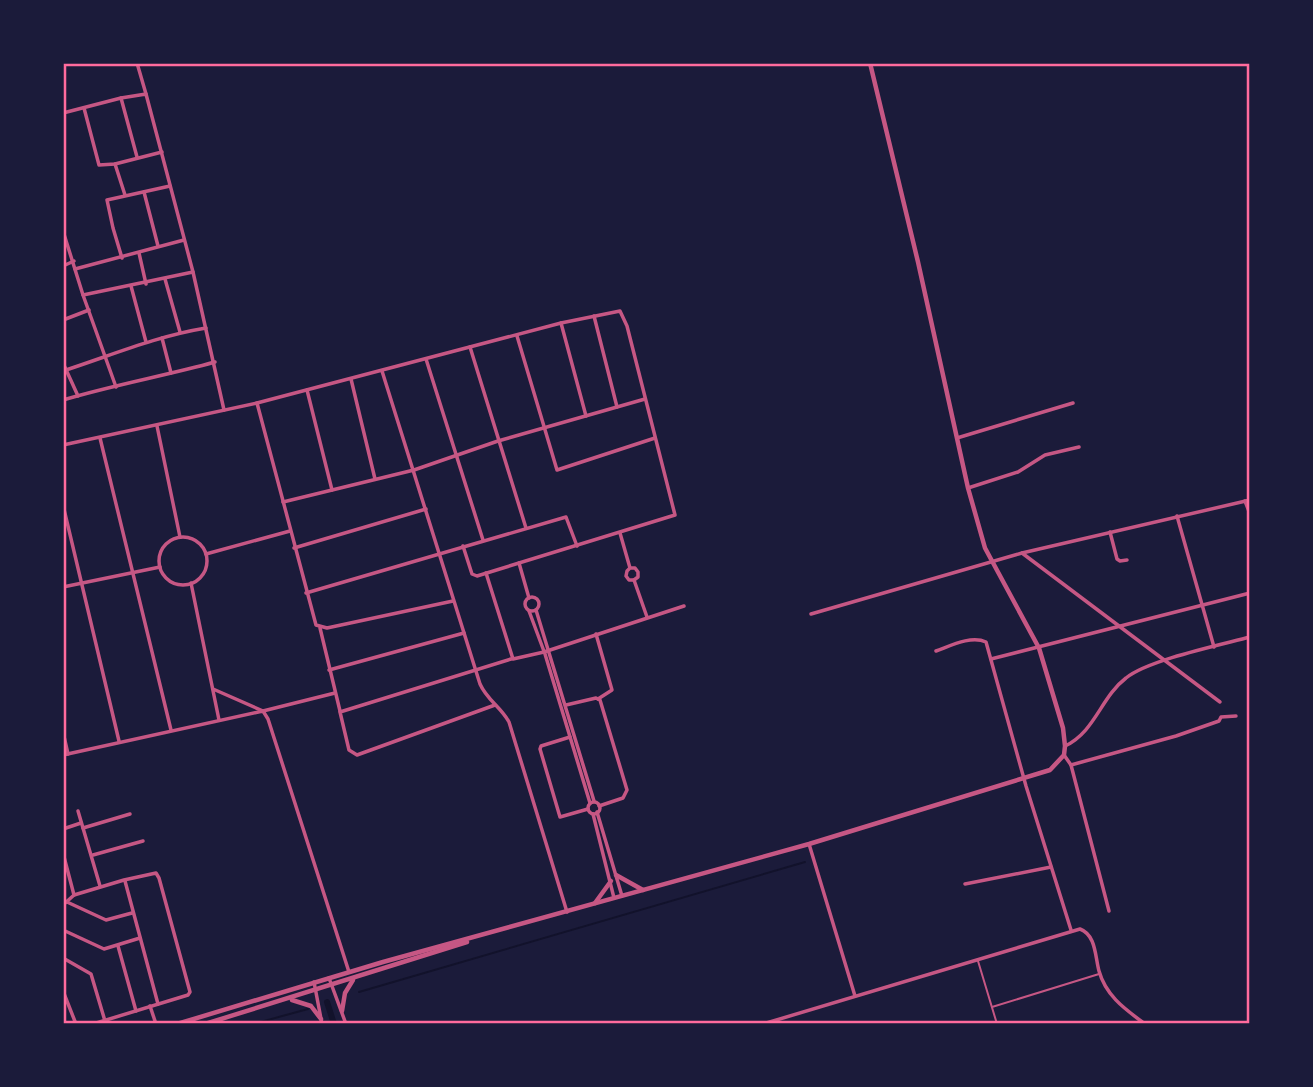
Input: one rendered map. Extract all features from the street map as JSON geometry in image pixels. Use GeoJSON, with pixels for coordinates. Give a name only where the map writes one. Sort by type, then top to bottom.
{"type":"FeatureCollection","features":[{"type":"Feature","properties":{"kind":"street"},"geometry":{"type":"LineString","coordinates":[[137,63],[193,272],[224,410]]}},
{"type":"Feature","properties":{"kind":"street"},"geometry":{"type":"LineString","coordinates":[[177,1024],[349,972],[809,844],[1050,769],[1064,755],[1063,728],[1039,648],[991,562],[968,488],[870,63]]}},
{"type":"Feature","properties":{"kind":"street"},"geometry":{"type":"LineString","coordinates":[[63,113],[146,94]]}},
{"type":"Feature","properties":{"kind":"street"},"geometry":{"type":"LineString","coordinates":[[121,98],[137,158]]}},
{"type":"Feature","properties":{"kind":"street"},"geometry":{"type":"LineString","coordinates":[[84,108],[98,163],[101,165],[116,164],[162,152]]}},
{"type":"Feature","properties":{"kind":"street"},"geometry":{"type":"LineString","coordinates":[[116,164],[125,195]]}},
{"type":"Feature","properties":{"kind":"street"},"geometry":{"type":"LineString","coordinates":[[122,258],[106,203],[109,199],[170,186]]}},
{"type":"Feature","properties":{"kind":"street"},"geometry":{"type":"LineString","coordinates":[[144,192],[158,246]]}},
{"type":"Feature","properties":{"kind":"street"},"geometry":{"type":"LineString","coordinates":[[63,231],[116,387]]}},
{"type":"Feature","properties":{"kind":"street"},"geometry":{"type":"LineString","coordinates":[[75,269],[184,240]]}},
{"type":"Feature","properties":{"kind":"street"},"geometry":{"type":"LineString","coordinates":[[139,253],[146,284]]}},
{"type":"Feature","properties":{"kind":"street"},"geometry":{"type":"LineString","coordinates":[[63,266],[74,261]]}},
{"type":"Feature","properties":{"kind":"street"},"geometry":{"type":"LineString","coordinates":[[83,295],[146,284],[193,272]]}},
{"type":"Feature","properties":{"kind":"street"},"geometry":{"type":"LineString","coordinates":[[165,279],[180,332]]}},
{"type":"Feature","properties":{"kind":"street"},"geometry":{"type":"LineString","coordinates":[[131,286],[146,342]]}},
{"type":"Feature","properties":{"kind":"street"},"geometry":{"type":"LineString","coordinates":[[63,320],[89,310]]}},
{"type":"Feature","properties":{"kind":"street"},"geometry":{"type":"LineString","coordinates":[[63,444],[257,403],[617,310],[623,315],[675,515],[473,576],[463,546]]}},
{"type":"Feature","properties":{"kind":"street"},"geometry":{"type":"LineString","coordinates":[[594,316],[617,407]]}},
{"type":"Feature","properties":{"kind":"street"},"geometry":{"type":"LineString","coordinates":[[561,323],[586,416]]}},
{"type":"Feature","properties":{"kind":"street"},"geometry":{"type":"LineString","coordinates":[[66,370],[146,342],[206,328]]}},
{"type":"Feature","properties":{"kind":"street"},"geometry":{"type":"LineString","coordinates":[[517,335],[557,470],[655,438]]}},
{"type":"Feature","properties":{"kind":"street"},"geometry":{"type":"LineString","coordinates":[[162,338],[171,373]]}},
{"type":"Feature","properties":{"kind":"street"},"geometry":{"type":"LineString","coordinates":[[470,347],[526,528]]}},
{"type":"Feature","properties":{"kind":"street"},"geometry":{"type":"LineString","coordinates":[[426,359],[482,540]]}},
{"type":"Feature","properties":{"kind":"street"},"geometry":{"type":"LineString","coordinates":[[63,400],[215,362]]}},
{"type":"Feature","properties":{"kind":"street"},"geometry":{"type":"LineString","coordinates":[[63,363],[78,396]]}},
{"type":"Feature","properties":{"kind":"street"},"geometry":{"type":"LineString","coordinates":[[382,371],[476,671],[484,694],[505,714],[509,722],[567,912]]}},
{"type":"Feature","properties":{"kind":"street"},"geometry":{"type":"LineString","coordinates":[[351,379],[376,480]]}},
{"type":"Feature","properties":{"kind":"street"},"geometry":{"type":"LineString","coordinates":[[307,390],[332,490]]}},
{"type":"Feature","properties":{"kind":"street"},"geometry":{"type":"LineString","coordinates":[[282,502],[414,470],[498,441],[645,399]]}},
{"type":"Feature","properties":{"kind":"street"},"geometry":{"type":"LineString","coordinates":[[257,403],[306,593],[314,621],[320,628],[349,750],[357,755],[495,705]]}},
{"type":"Feature","properties":{"kind":"street"},"geometry":{"type":"LineString","coordinates":[[957,438],[1073,403]]}},
{"type":"Feature","properties":{"kind":"street"},"geometry":{"type":"LineString","coordinates":[[157,425],[180,537]]}},
{"type":"Feature","properties":{"kind":"street"},"geometry":{"type":"LineString","coordinates":[[100,438],[171,730]]}},
{"type":"Feature","properties":{"kind":"street"},"geometry":{"type":"LineString","coordinates":[[968,488],[1017,472],[1045,455],[1079,447]]}},
{"type":"Feature","properties":{"kind":"street"},"geometry":{"type":"LineString","coordinates":[[810,614],[1022,553],[1177,516],[1248,500],[1250,514]]}},
{"type":"Feature","properties":{"kind":"street"},"geometry":{"type":"LineString","coordinates":[[63,505],[119,741]]}},
{"type":"Feature","properties":{"kind":"street"},"geometry":{"type":"LineString","coordinates":[[294,548],[426,509]]}},
{"type":"Feature","properties":{"kind":"street"},"geometry":{"type":"LineString","coordinates":[[1177,516],[1214,647]]}},
{"type":"Feature","properties":{"kind":"street"},"geometry":{"type":"LineString","coordinates":[[306,593],[566,517],[576,546]]}},
{"type":"Feature","properties":{"kind":"street"},"geometry":{"type":"LineString","coordinates":[[206,554],[290,531]]}},
{"type":"Feature","properties":{"kind":"street"},"geometry":{"type":"LineString","coordinates":[[1110,532],[1117,559],[1127,560]]}},
{"type":"Feature","properties":{"kind":"street"},"geometry":{"type":"LineString","coordinates":[[620,533],[631,568],[638,572],[638,577],[634,580]]}},
{"type":"Feature","properties":{"kind":"street"},"geometry":{"type":"LineString","coordinates":[[180,537],[195,540],[206,554],[204,573],[191,583],[172,582],[161,567],[160,557],[164,548],[180,537]]}},
{"type":"Feature","properties":{"kind":"street"},"geometry":{"type":"LineString","coordinates":[[1022,553],[1220,702]]}},
{"type":"Feature","properties":{"kind":"street"},"geometry":{"type":"LineString","coordinates":[[519,563],[529,597],[538,601],[536,610],[569,737],[592,802],[599,806]]}},
{"type":"Feature","properties":{"kind":"street"},"geometry":{"type":"LineString","coordinates":[[63,587],[161,567]]}},
{"type":"Feature","properties":{"kind":"street"},"geometry":{"type":"LineString","coordinates":[[631,568],[626,576],[629,580],[634,580]]}},
{"type":"Feature","properties":{"kind":"street"},"geometry":{"type":"LineString","coordinates":[[486,573],[511,659]]}},
{"type":"Feature","properties":{"kind":"street"},"geometry":{"type":"LineString","coordinates":[[634,580],[647,617]]}},
{"type":"Feature","properties":{"kind":"street"},"geometry":{"type":"LineString","coordinates":[[191,583],[219,720]]}},
{"type":"Feature","properties":{"kind":"street"},"geometry":{"type":"LineString","coordinates":[[991,659],[1250,593]]}},
{"type":"Feature","properties":{"kind":"street"},"geometry":{"type":"LineString","coordinates":[[529,597],[525,603],[566,705],[575,735],[592,802],[588,809],[560,817],[540,749],[541,746],[575,735]]}},
{"type":"Feature","properties":{"kind":"street"},"geometry":{"type":"LineString","coordinates":[[320,628],[453,601]]}},
{"type":"Feature","properties":{"kind":"street"},"geometry":{"type":"LineString","coordinates":[[340,712],[511,659],[546,651],[684,606]]}},
{"type":"Feature","properties":{"kind":"street"},"geometry":{"type":"LineString","coordinates":[[529,611],[536,610]]}},
{"type":"Feature","properties":{"kind":"street"},"geometry":{"type":"LineString","coordinates":[[329,670],[464,634]]}},
{"type":"Feature","properties":{"kind":"street"},"geometry":{"type":"LineString","coordinates":[[566,705],[598,699],[612,690],[596,634]]}},
{"type":"Feature","properties":{"kind":"street"},"geometry":{"type":"LineString","coordinates":[[1065,746],[1082,736],[1127,677],[1137,670],[1250,637]]}},
{"type":"Feature","properties":{"kind":"street"},"geometry":{"type":"LineString","coordinates":[[936,651],[981,639],[986,642],[1051,867],[1073,929]]}},
{"type":"Feature","properties":{"kind":"street"},"geometry":{"type":"LineString","coordinates":[[213,690],[263,711],[268,719],[349,972]]}},
{"type":"Feature","properties":{"kind":"street"},"geometry":{"type":"LineString","coordinates":[[63,732],[66,755],[335,693]]}},
{"type":"Feature","properties":{"kind":"street"},"geometry":{"type":"LineString","coordinates":[[598,699],[627,790],[623,799],[599,806],[595,813],[614,898]]}},
{"type":"Feature","properties":{"kind":"street"},"geometry":{"type":"LineString","coordinates":[[1072,765],[1176,736],[1219,721],[1221,717],[1236,716]]}},
{"type":"Feature","properties":{"kind":"street"},"geometry":{"type":"LineString","coordinates":[[1064,755],[1072,765],[1109,911]]}},
{"type":"Feature","properties":{"kind":"street"},"geometry":{"type":"LineString","coordinates":[[588,809],[595,813],[622,896]]}},
{"type":"Feature","properties":{"kind":"street"},"geometry":{"type":"LineString","coordinates":[[78,811],[93,855],[100,887]]}},
{"type":"Feature","properties":{"kind":"street"},"geometry":{"type":"LineString","coordinates":[[63,829],[130,814]]}},
{"type":"Feature","properties":{"kind":"street"},"geometry":{"type":"LineString","coordinates":[[93,855],[143,841]]}},
{"type":"Feature","properties":{"kind":"street"},"geometry":{"type":"LineString","coordinates":[[809,844],[855,997]]}},
{"type":"Feature","properties":{"kind":"street"},"geometry":{"type":"LineString","coordinates":[[63,853],[74,895]]}},
{"type":"Feature","properties":{"kind":"street"},"geometry":{"type":"LineString","coordinates":[[965,884],[1051,867]]}},
{"type":"Feature","properties":{"kind":"street"},"geometry":{"type":"LineString","coordinates":[[93,1024],[188,995],[190,992],[158,875],[153,873],[74,895],[65,904],[106,920],[132,913]]}},
{"type":"Feature","properties":{"kind":"street"},"geometry":{"type":"LineString","coordinates":[[617,875],[643,890]]}},
{"type":"Feature","properties":{"kind":"street"},"geometry":{"type":"LineString","coordinates":[[124,880],[158,1004]]}},
{"type":"Feature","properties":{"kind":"street"},"geometry":{"type":"LineString","coordinates":[[594,904],[611,881]]}},
{"type":"Feature","properties":{"kind":"street"},"geometry":{"type":"LineString","coordinates":[[763,1024],[1073,929],[1085,930],[1091,936],[1100,974],[1112,996],[1144,1024]]}},
{"type":"Feature","properties":{"kind":"street"},"geometry":{"type":"LineString","coordinates":[[63,930],[104,949],[140,938]]}},
{"type":"Feature","properties":{"kind":"street"},"geometry":{"type":"LineString","coordinates":[[205,1024],[481,937]]}},
{"type":"Feature","properties":{"kind":"street"},"geometry":{"type":"LineString","coordinates":[[118,946],[136,1011]]}},
{"type":"Feature","properties":{"kind":"street"},"geometry":{"type":"LineString","coordinates":[[63,958],[91,974],[105,1021]]}},
{"type":"Feature","properties":{"kind":"street"},"geometry":{"type":"LineString","coordinates":[[329,978],[346,1024]]}},
{"type":"Feature","properties":{"kind":"street"},"geometry":{"type":"LineString","coordinates":[[342,1012],[345,993],[354,979]]}},
{"type":"Feature","properties":{"kind":"street"},"geometry":{"type":"LineString","coordinates":[[314,982],[322,1021]]}},
{"type":"Feature","properties":{"kind":"street"},"geometry":{"type":"LineString","coordinates":[[63,991],[76,1024]]}},
{"type":"Feature","properties":{"kind":"street"},"geometry":{"type":"LineString","coordinates":[[287,999],[310,1006],[322,1021]]}},
{"type":"Feature","properties":{"kind":"street"},"geometry":{"type":"LineString","coordinates":[[150,1006],[156,1024]]}},
{"type":"Feature","properties":{"kind":"lane"},"geometry":{"type":"LineString","coordinates":[[977,960],[997,1024]]}},
{"type":"Feature","properties":{"kind":"lane"},"geometry":{"type":"LineString","coordinates":[[992,1007],[1100,974]]}},
{"type":"Feature","properties":{"kind":"waterway"},"geometry":{"type":"LineString","coordinates":[[359,992],[805,862]]}},
{"type":"Feature","properties":{"kind":"waterway"},"geometry":{"type":"LineString","coordinates":[[327,1002],[334,1024]]}},
{"type":"Feature","properties":{"kind":"waterway"},"geometry":{"type":"LineString","coordinates":[[253,1024],[308,1009]]}}]}
